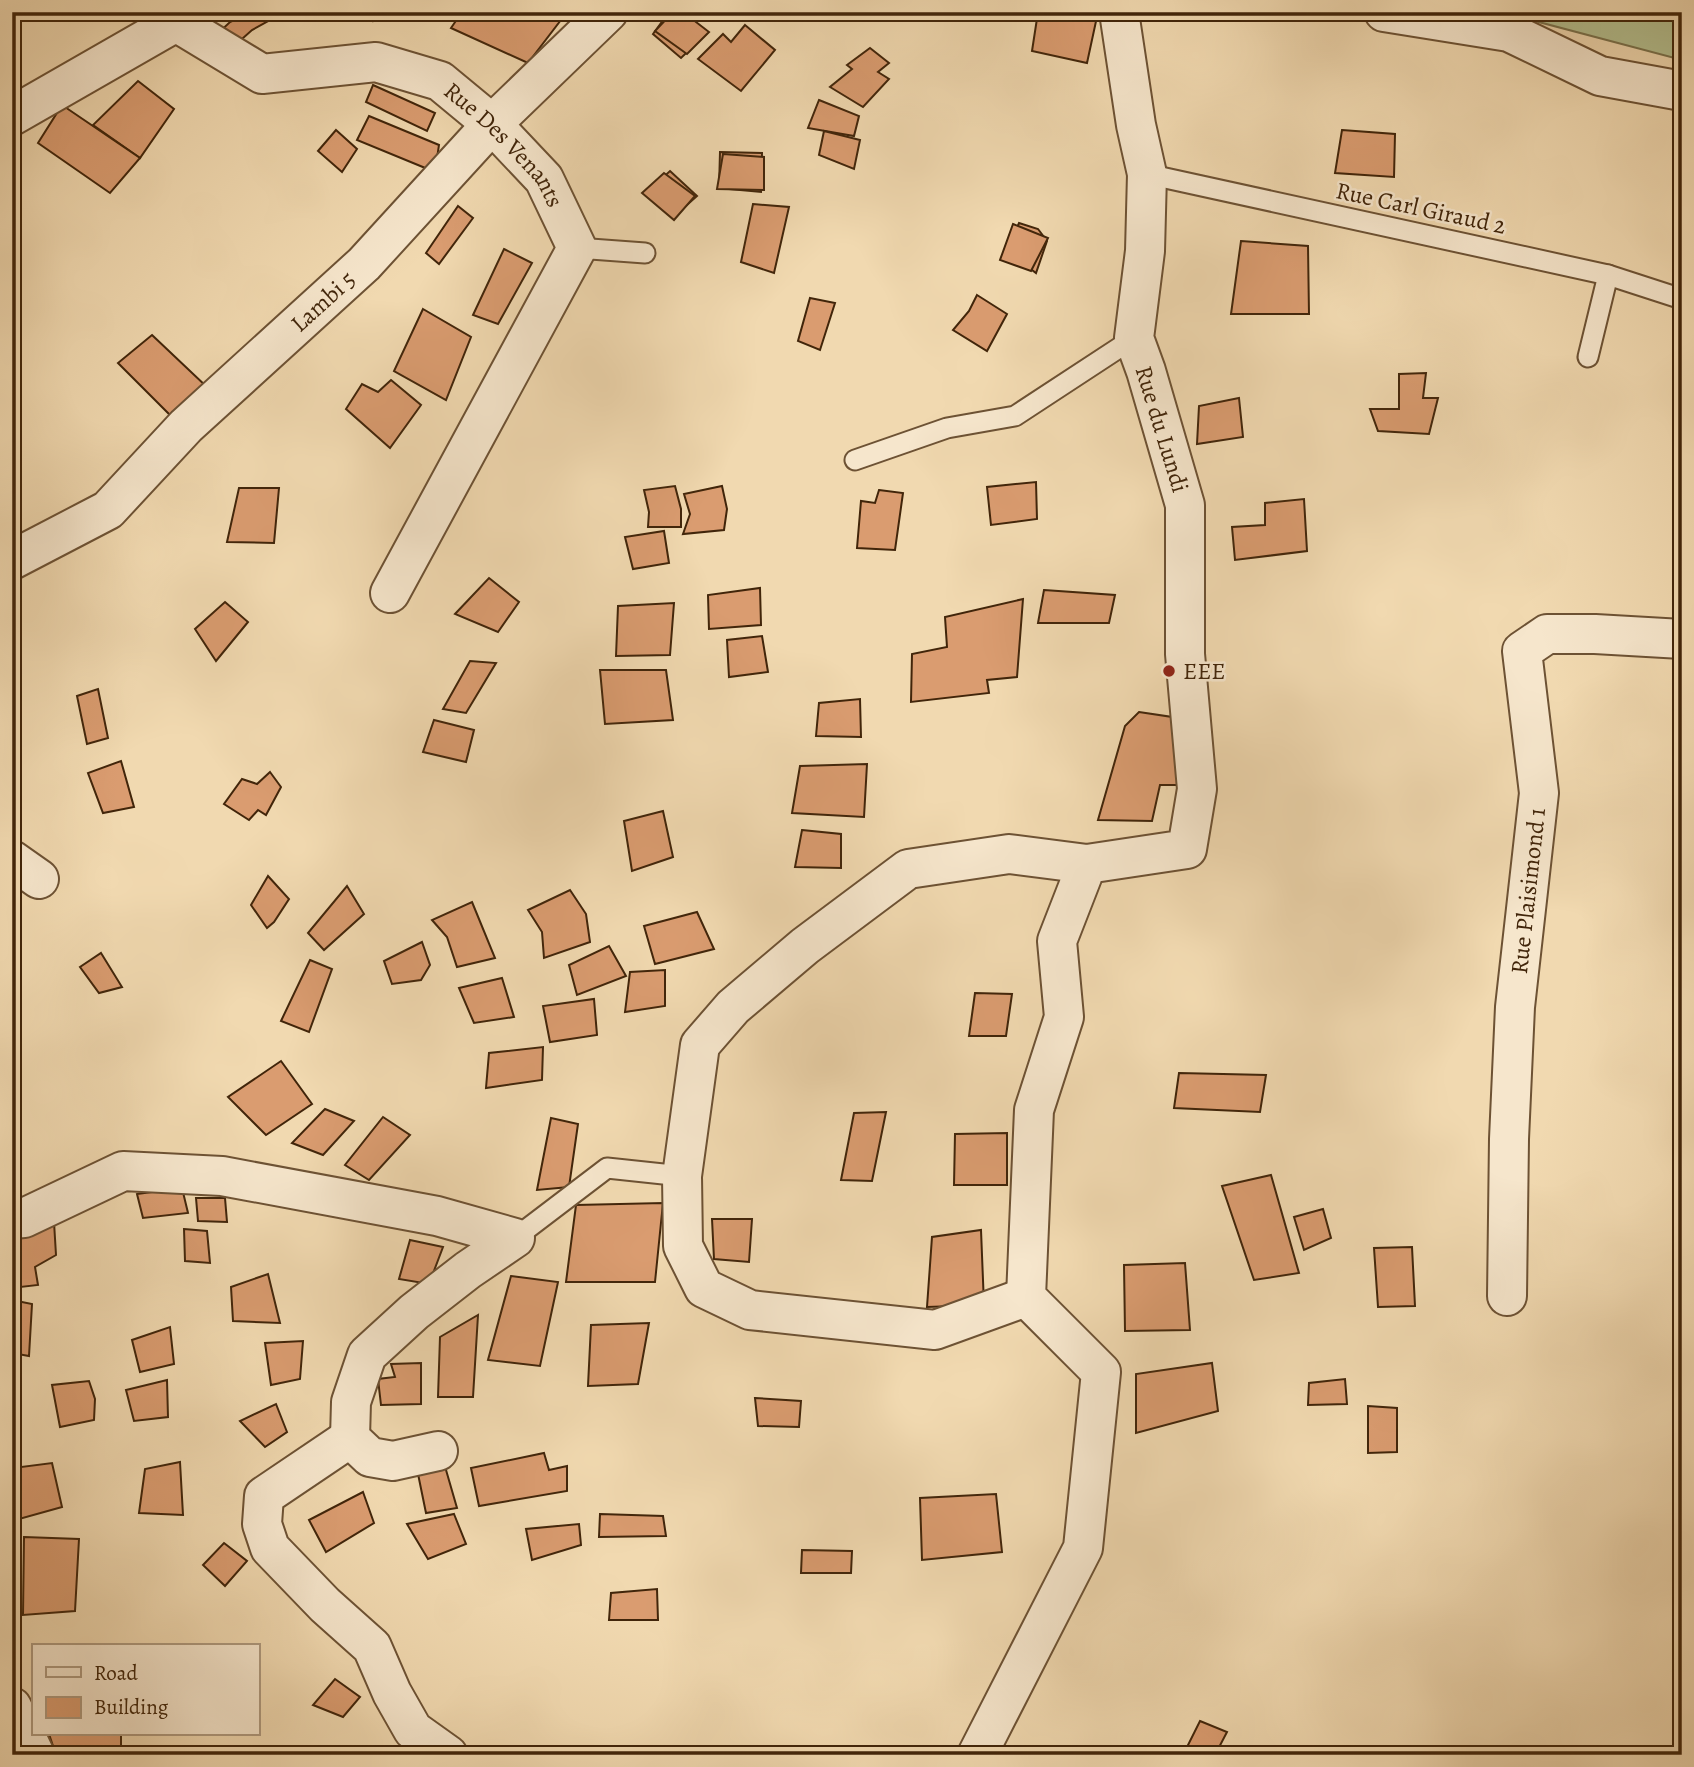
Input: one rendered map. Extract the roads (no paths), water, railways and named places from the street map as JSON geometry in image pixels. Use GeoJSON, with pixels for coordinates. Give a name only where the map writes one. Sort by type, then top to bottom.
{"type":"FeatureCollection","features":[{"type":"Feature","properties":{"kind":"street","name":"Lambi 5"},"geometry":{"type":"LineString","coordinates":[[12,560],[108,510],[186,426],[365,264],[492,124],[608,12]]}},
{"type":"Feature","properties":{"kind":"street","name":"Rue du Lundi"},"geometry":{"type":"LineString","coordinates":[[1087,864],[1187,849],[1197,789],[1185,654],[1185,505],[1134,338],[1145,251],[1147,174],[1136,125],[1119,12]]}},
{"type":"Feature","properties":{"kind":"street"},"geometry":{"type":"LineString","coordinates":[[1384,12],[1509,32],[1600,76],[1682,91]]}},
{"type":"Feature","properties":{"kind":"street","name":"Rue Des Venants"},"geometry":{"type":"LineString","coordinates":[[12,116],[176,22],[262,75],[376,62],[440,81],[492,124],[544,180],[577,248]]}},
{"type":"Feature","properties":{"kind":"street"},"geometry":{"type":"LineString","coordinates":[[390,593],[577,248]]}},
{"type":"Feature","properties":{"kind":"street","name":"Rue Plaisimond 1"},"geometry":{"type":"LineString","coordinates":[[1507,1296],[1509,1139],[1515,1007],[1539,793],[1522,651],[1548,634],[1682,639]]}},
{"type":"Feature","properties":{"kind":"street"},"geometry":{"type":"LineString","coordinates":[[977,1755],[1083,1548],[1101,1372],[1026,1297],[1034,1110],[1064,1017],[1057,941],[1087,864],[1009,854],[908,869],[805,946],[733,1007],[700,1045],[682,1176],[683,1245],[705,1288],[750,1310],[935,1330],[1026,1297]]}},
{"type":"Feature","properties":{"kind":"street"},"geometry":{"type":"LineString","coordinates":[[12,1219],[24,1218],[123,1171],[222,1176],[436,1216],[515,1238]]}},
{"type":"Feature","properties":{"kind":"street"},"geometry":{"type":"LineString","coordinates":[[438,1451],[393,1461],[370,1457],[350,1438],[351,1402],[367,1354],[414,1312],[515,1238]]}},
{"type":"Feature","properties":{"kind":"street"},"geometry":{"type":"LineString","coordinates":[[350,1438],[264,1496],[262,1524],[270,1548],[325,1605],[372,1647],[392,1693],[413,1730],[448,1755]]}},
{"type":"Feature","properties":{"kind":"street"},"geometry":{"type":"LineString","coordinates":[[12,1707],[35,1755]]}},
{"type":"Feature","properties":{"kind":"lane","name":"Rue Carl Giraud 2"},"geometry":{"type":"LineString","coordinates":[[1147,174],[1608,275],[1682,299]]}},
{"type":"Feature","properties":{"kind":"lane"},"geometry":{"type":"LineString","coordinates":[[577,248],[645,253]]}},
{"type":"Feature","properties":{"kind":"lane"},"geometry":{"type":"LineString","coordinates":[[1588,357],[1608,275]]}},
{"type":"Feature","properties":{"kind":"lane"},"geometry":{"type":"LineString","coordinates":[[855,460],[947,428],[1015,416],[1134,338]]}},
{"type":"Feature","properties":{"kind":"lane"},"geometry":{"type":"LineString","coordinates":[[515,1238],[607,1168],[682,1176]]}},
{"type":"Feature","properties":{"kind":"place","name":"EEE"},"geometry":{"type":"Point","coordinates":[1169,671]}}]}
